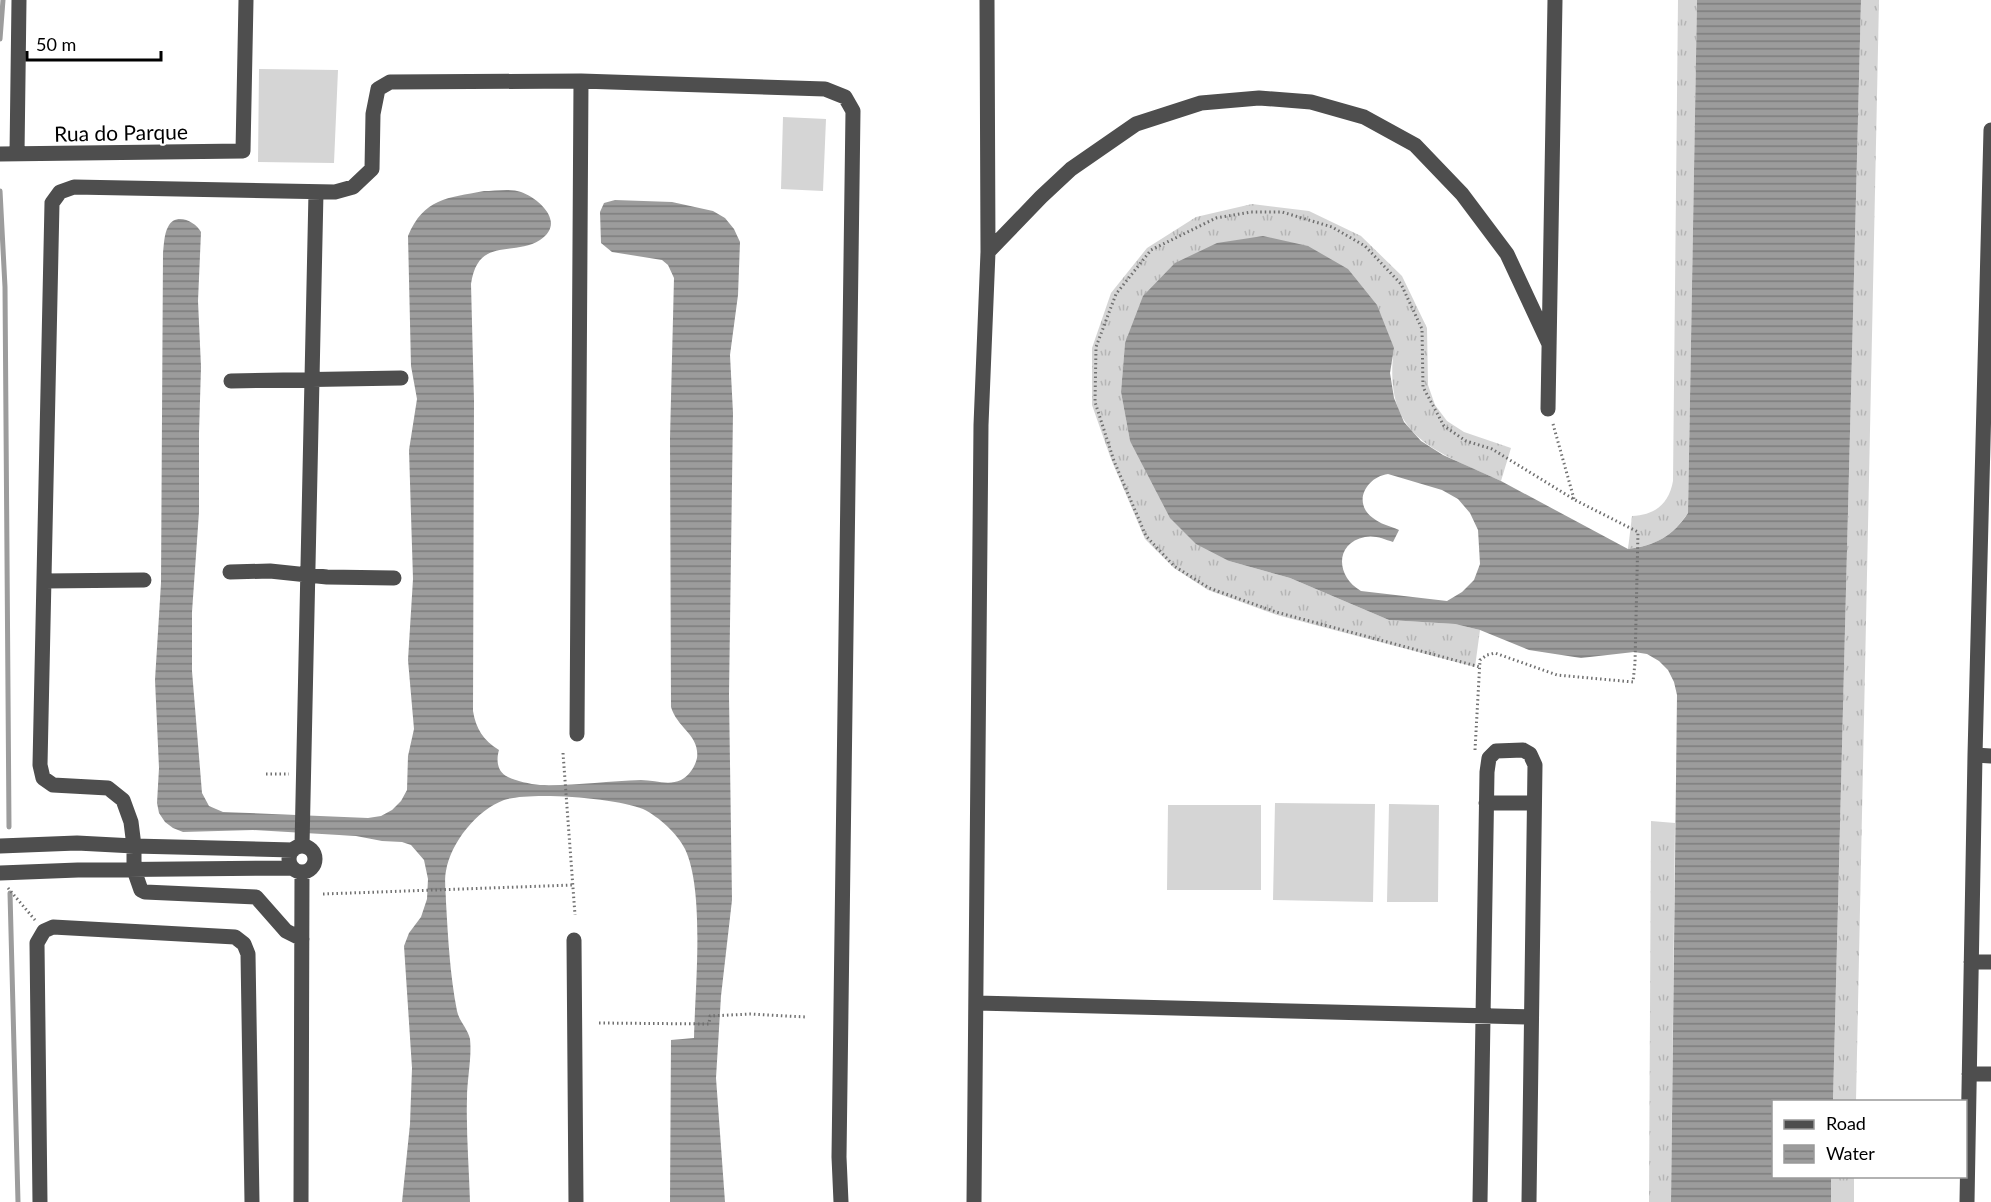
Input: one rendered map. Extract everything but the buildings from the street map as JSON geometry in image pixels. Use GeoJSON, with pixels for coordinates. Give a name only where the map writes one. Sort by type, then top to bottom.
{"type":"FeatureCollection","features":[{"type":"Feature","properties":{"kind":"street"},"geometry":{"type":"LineString","coordinates":[[17,154],[19,0]]}},
{"type":"Feature","properties":{"kind":"street","name":"Rua do Parque"},"geometry":{"type":"LineString","coordinates":[[0,154],[243,151],[246,0]]}},
{"type":"Feature","properties":{"kind":"street"},"geometry":{"type":"LineString","coordinates":[[974,1202],[981,425],[988,252],[987,0]]}},
{"type":"Feature","properties":{"kind":"street"},"geometry":{"type":"LineString","coordinates":[[1548,409],[1555,0]]}},
{"type":"Feature","properties":{"kind":"street"},"geometry":{"type":"LineString","coordinates":[[577,734],[581,81]]}},
{"type":"Feature","properties":{"kind":"street"},"geometry":{"type":"LineString","coordinates":[[302,939],[286,931],[256,897],[145,892],[138,886],[134,870],[131,822],[123,800],[108,788],[53,785],[43,778],[40,765],[52,203],[60,192],[74,187],[316,192],[335,192],[352,188],[372,169],[373,114],[378,89],[390,82],[581,81],[825,89],[845,97],[853,111],[839,1157],[841,1202]]}},
{"type":"Feature","properties":{"kind":"street"},"geometry":{"type":"LineString","coordinates":[[988,252],[1071,169],[1136,124],[1201,103],[1259,98],[1311,102],[1364,117],[1415,145],[1462,194],[1507,254],[1549,344]]}},
{"type":"Feature","properties":{"kind":"street"},"geometry":{"type":"LineString","coordinates":[[1967,1202],[1975,755],[1991,130]]}},
{"type":"Feature","properties":{"kind":"street"},"geometry":{"type":"LineString","coordinates":[[301,1202],[302,939],[297,870],[289,857],[299,845],[303,809],[316,192]]}},
{"type":"Feature","properties":{"kind":"street"},"geometry":{"type":"LineString","coordinates":[[231,381],[401,378]]}},
{"type":"Feature","properties":{"kind":"street"},"geometry":{"type":"LineString","coordinates":[[230,572],[270,571],[308,576],[394,578]]}},
{"type":"Feature","properties":{"kind":"street"},"geometry":{"type":"LineString","coordinates":[[44,581],[144,580]]}},
{"type":"Feature","properties":{"kind":"street"},"geometry":{"type":"LineString","coordinates":[[1480,1202],[1488,764],[1489,758],[1496,751],[1523,750],[1530,754],[1535,765],[1529,1202]]}},
{"type":"Feature","properties":{"kind":"street"},"geometry":{"type":"LineString","coordinates":[[1975,755],[1991,756]]}},
{"type":"Feature","properties":{"kind":"street"},"geometry":{"type":"LineString","coordinates":[[1486,803],[1534,803]]}},
{"type":"Feature","properties":{"kind":"street"},"geometry":{"type":"LineString","coordinates":[[77,843],[134,846],[299,845],[310,849],[315,857],[310,869],[297,870],[0,873],[7,867],[9,861],[0,846],[77,843]]}},
{"type":"Feature","properties":{"kind":"street"},"geometry":{"type":"LineString","coordinates":[[40,1202],[37,943],[44,931],[53,927],[235,937],[244,944],[248,954],[252,1202]]}},
{"type":"Feature","properties":{"kind":"street"},"geometry":{"type":"LineString","coordinates":[[574,940],[576,1202]]}},
{"type":"Feature","properties":{"kind":"street"},"geometry":{"type":"LineString","coordinates":[[1971,962],[1991,963]]}},
{"type":"Feature","properties":{"kind":"street"},"geometry":{"type":"LineString","coordinates":[[976,1003],[1531,1017]]}},
{"type":"Feature","properties":{"kind":"street"},"geometry":{"type":"LineString","coordinates":[[1969,1074],[1991,1074]]}},
{"type":"Feature","properties":{"kind":"path"},"geometry":{"type":"LineString","coordinates":[[1480,667],[1276,612],[1209,588],[1174,566],[1146,536],[1114,461],[1095,402],[1096,347],[1116,294],[1151,250],[1216,218],[1251,212],[1282,212],[1332,227],[1365,246],[1401,284],[1422,329],[1423,387],[1444,426],[1467,441],[1492,449],[1575,500],[1638,532],[1633,682],[1557,675],[1495,654],[1487,655],[1480,660],[1480,667],[1475,759],[1488,764]]}},
{"type":"Feature","properties":{"kind":"path"},"geometry":{"type":"LineString","coordinates":[[1548,409],[1575,500]]}},
{"type":"Feature","properties":{"kind":"path"},"geometry":{"type":"LineString","coordinates":[[563,753],[575,915]]}},
{"type":"Feature","properties":{"kind":"path"},"geometry":{"type":"LineString","coordinates":[[323,894],[573,885]]}},
{"type":"Feature","properties":{"kind":"path"},"geometry":{"type":"LineString","coordinates":[[7,888],[44,931]]}},
{"type":"Feature","properties":{"kind":"path"},"geometry":{"type":"LineString","coordinates":[[599,1023],[709,1024],[710,1016],[750,1014],[806,1017]]}},
{"type":"Feature","properties":{"kind":"green space"},"geometry":{"type":"Polygon","coordinates":[[[1678,0],[1697,0],[1688,513],[1669,534],[1647,545],[1628,549],[1632,516],[1648,513],[1660,507],[1668,496],[1673,481],[1678,0]]]}},
{"type":"Feature","properties":{"kind":"green space"},"geometry":{"type":"Polygon","coordinates":[[[1861,0],[1879,0],[1856,1100],[1833,1100],[1861,0]]]}},
{"type":"Feature","properties":{"kind":"green space"},"geometry":{"type":"Polygon","coordinates":[[[259,69],[338,70],[334,163],[258,162],[259,69]]]}},
{"type":"Feature","properties":{"kind":"green space"},"geometry":{"type":"Polygon","coordinates":[[[783,117],[826,119],[823,191],[781,189],[783,117]]]}},
{"type":"Feature","properties":{"kind":"green space"},"geometry":{"type":"Polygon","coordinates":[[[1252,204],[1309,211],[1361,236],[1402,276],[1427,328],[1428,385],[1435,405],[1447,421],[1464,432],[1511,448],[1501,481],[1454,460],[1417,436],[1405,421],[1396,402],[1392,378],[1394,348],[1125,343],[1121,392],[1130,441],[1229,561],[1290,578],[1389,620],[1455,624],[1480,630],[1475,667],[1277,615],[1208,590],[1174,568],[1145,539],[1111,459],[1092,405],[1092,348],[1111,293],[1147,248],[1196,217],[1252,204]]]}},
{"type":"Feature","properties":{"kind":"green space"},"geometry":{"type":"Polygon","coordinates":[[[1275,803],[1375,804],[1373,902],[1273,900],[1275,803]]]}},
{"type":"Feature","properties":{"kind":"green space"},"geometry":{"type":"Polygon","coordinates":[[[1389,804],[1439,805],[1438,902],[1387,902],[1389,804]]]}},
{"type":"Feature","properties":{"kind":"green space"},"geometry":{"type":"Polygon","coordinates":[[[1168,805],[1261,805],[1261,890],[1167,890],[1168,805]]]}},
{"type":"Feature","properties":{"kind":"green space"},"geometry":{"type":"Polygon","coordinates":[[[1651,821],[1675,823],[1671,1202],[1649,1202],[1651,821]]]}},
{"type":"Feature","properties":{"kind":"green space"},"geometry":{"type":"Polygon","coordinates":[[[1831,1178],[1854,1178],[1854,1202],[1831,1202],[1831,1178]]]}},
{"type":"Feature","properties":{"kind":"water"},"geometry":{"type":"Polygon","coordinates":[[[1697,0],[1861,0],[1833,1100],[1772,1100],[1772,1178],[1831,1178],[1831,1202],[1671,1202],[1677,695],[1668,670],[1647,654],[1634,652],[1581,658],[1529,650],[1480,630],[1455,624],[1389,620],[1290,578],[1229,561],[1196,544],[1170,518],[1130,441],[1121,392],[1125,343],[1143,296],[1175,263],[1217,243],[1263,236],[1308,246],[1348,269],[1377,305],[1394,348],[1390,373],[1394,398],[1404,422],[1421,441],[1443,455],[1501,481],[1628,549],[1655,542],[1670,534],[1688,513],[1697,0]],[[1388,474],[1373,480],[1364,491],[1363,505],[1373,518],[1399,530],[1393,542],[1365,537],[1355,540],[1348,546],[1342,561],[1347,578],[1361,591],[1447,601],[1462,592],[1474,580],[1480,564],[1478,530],[1470,513],[1458,499],[1442,490],[1388,474]]]}},
{"type":"Feature","properties":{"kind":"water"},"geometry":{"type":"Polygon","coordinates":[[[508,190],[528,195],[547,212],[551,226],[540,240],[530,245],[489,253],[481,259],[475,269],[471,284],[474,401],[473,711],[481,734],[499,750],[498,762],[504,775],[528,783],[565,785],[641,780],[671,783],[684,778],[695,765],[697,750],[695,743],[678,721],[671,707],[670,438],[674,278],[668,265],[662,260],[612,252],[601,243],[600,212],[604,203],[615,200],[672,202],[713,211],[725,218],[734,229],[740,242],[738,295],[730,355],[733,413],[729,695],[732,900],[721,996],[716,1078],[725,1202],[670,1202],[671,1040],[694,1038],[697,914],[691,867],[685,849],[672,831],[655,816],[631,805],[595,799],[553,796],[516,797],[504,800],[484,811],[459,838],[449,860],[445,882],[455,997],[458,1015],[470,1039],[467,1137],[470,1202],[402,1202],[410,1124],[412,1068],[404,946],[409,933],[421,917],[427,899],[428,879],[424,860],[411,845],[356,836],[253,830],[183,832],[165,822],[159,813],[155,680],[161,583],[163,253],[168,227],[171,222],[180,219],[194,224],[201,232],[198,301],[201,367],[199,512],[192,612],[192,671],[202,793],[209,806],[223,812],[368,818],[381,816],[392,810],[407,790],[408,756],[414,729],[408,660],[413,579],[409,450],[417,399],[411,366],[408,236],[414,223],[429,207],[448,198],[484,191],[508,190]]]}},
{"type":"Feature","properties":{"kind":"waterway"},"geometry":{"type":"LineString","coordinates":[[0,39],[3,0]]}},
{"type":"Feature","properties":{"kind":"waterway"},"geometry":{"type":"LineString","coordinates":[[0,191],[5,287],[9,827]]}},
{"type":"Feature","properties":{"kind":"waterway"},"geometry":{"type":"LineString","coordinates":[[10,893],[18,1202]]}}]}
